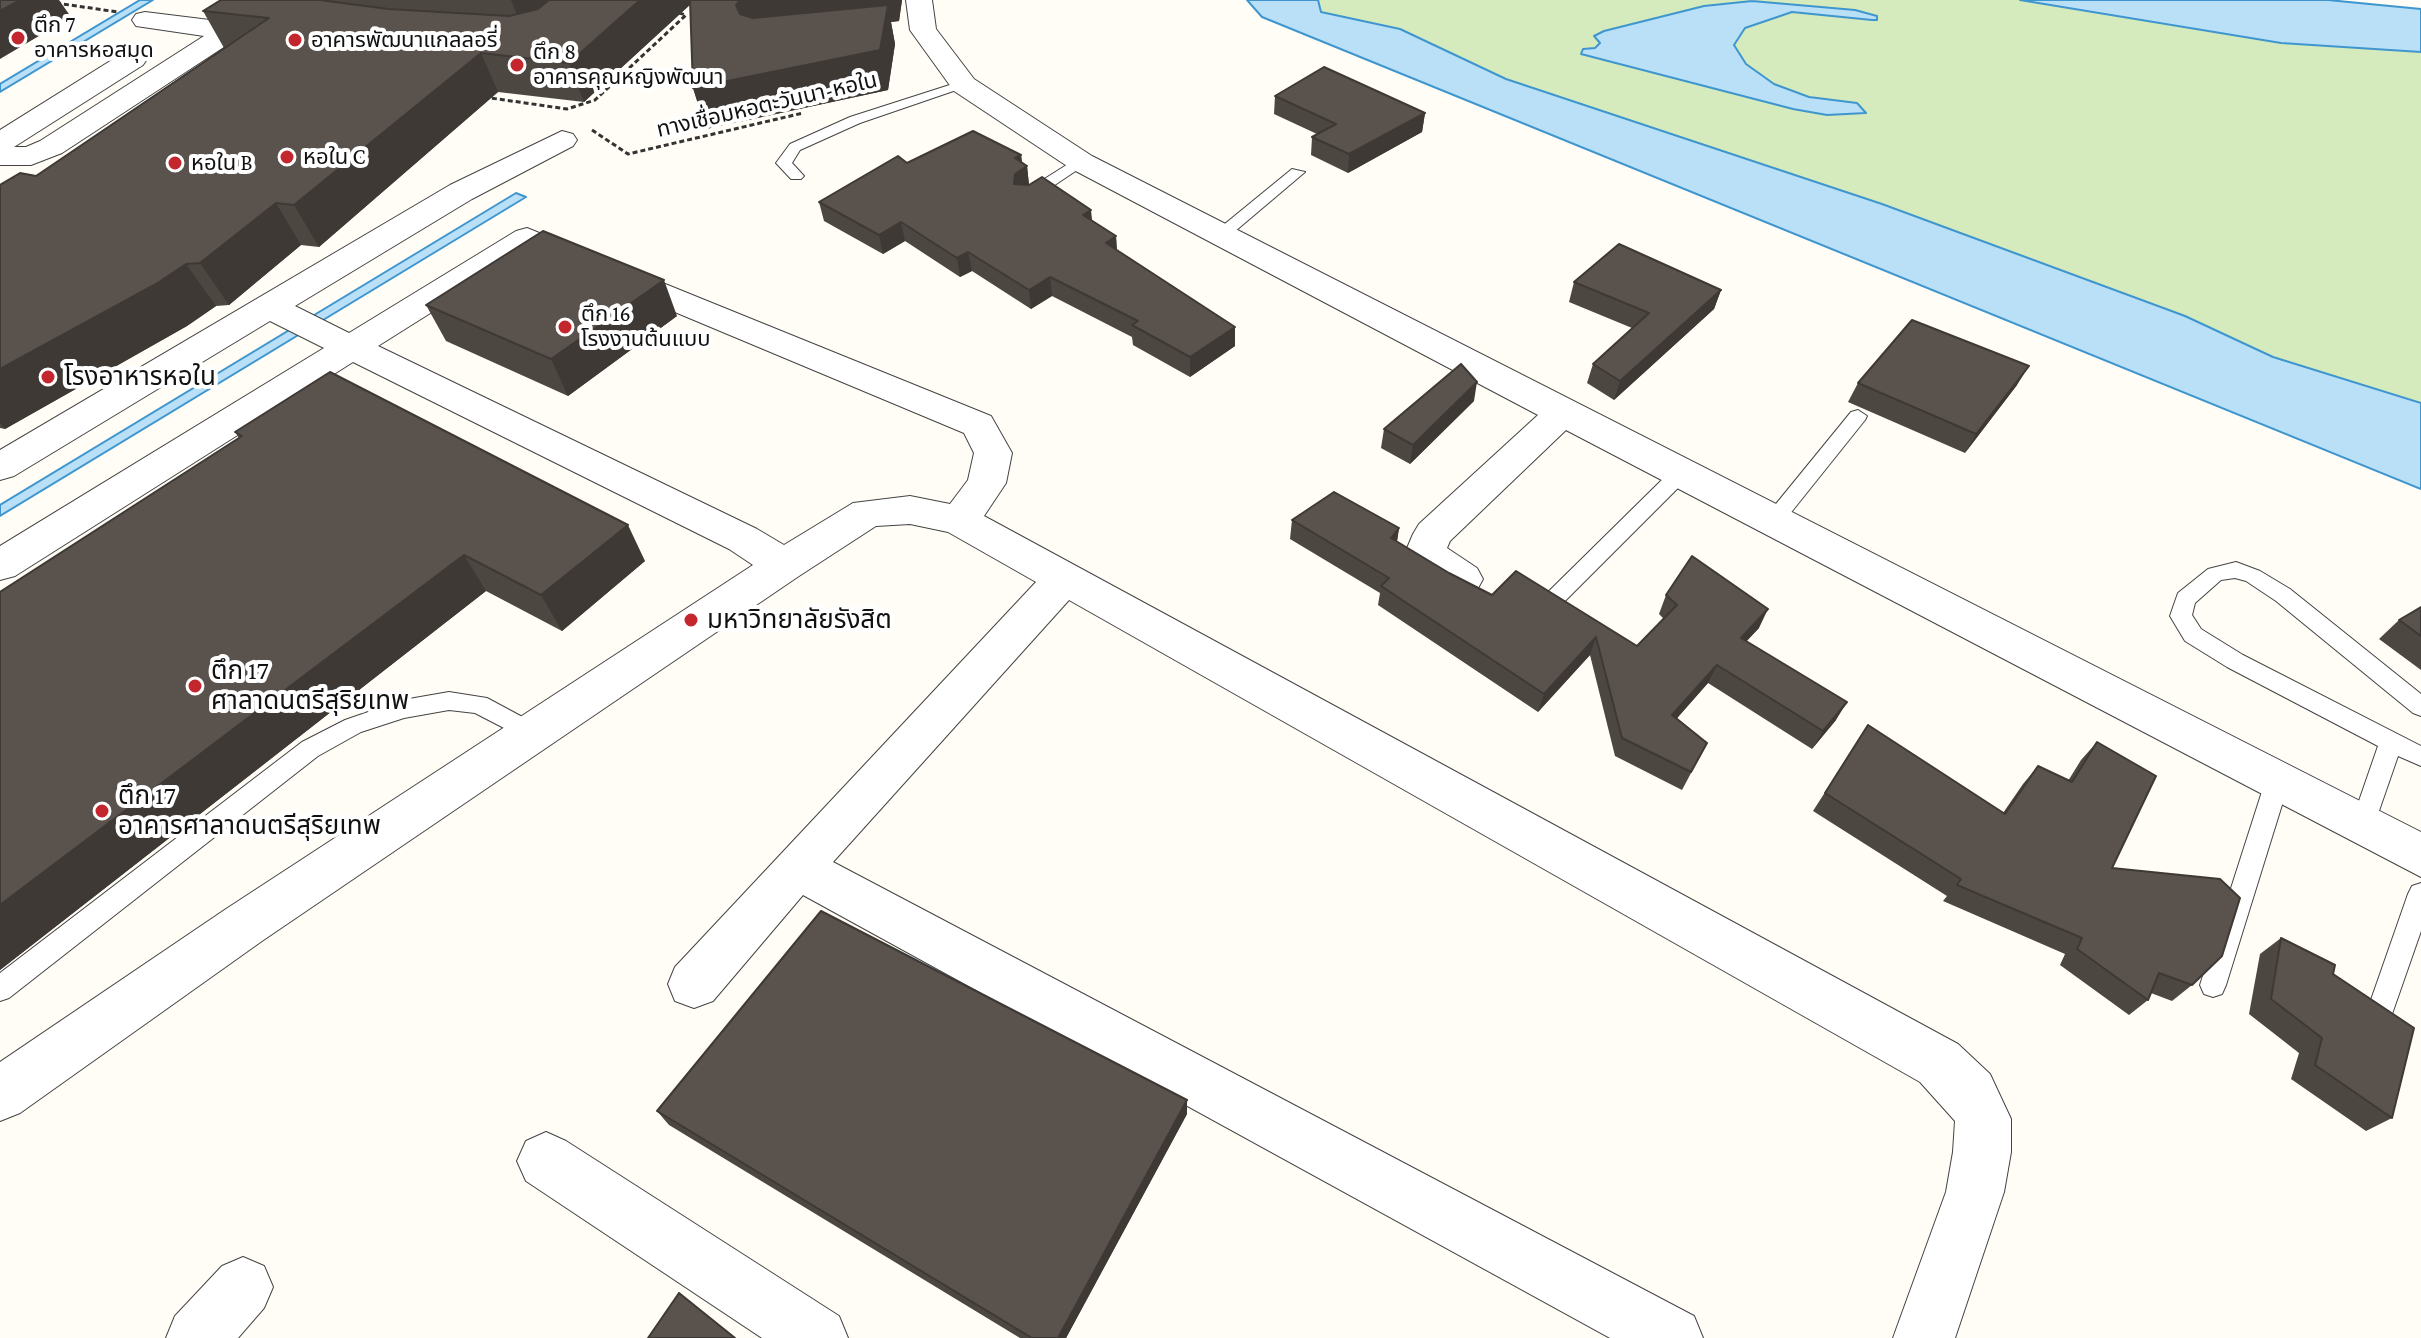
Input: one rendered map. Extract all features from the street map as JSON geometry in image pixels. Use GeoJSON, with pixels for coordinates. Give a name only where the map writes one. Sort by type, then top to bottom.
{"type":"FeatureCollection","features":[{"type":"Feature","properties":{"kind":"street"},"geometry":{"type":"LineString","coordinates":[[0,143],[182,13]]}},
{"type":"Feature","properties":{"kind":"street"},"geometry":{"type":"LineString","coordinates":[[118,24],[182,13],[230,31]]}},
{"type":"Feature","properties":{"kind":"street"},"geometry":{"type":"LineString","coordinates":[[0,156],[31,156],[51,147],[254,17],[299,22]]}},
{"type":"Feature","properties":{"kind":"street"},"geometry":{"type":"LineString","coordinates":[[912,21],[964,85],[1081,162],[1562,413],[2278,779],[2421,856]]}},
{"type":"Feature","properties":{"kind":"street"},"geometry":{"type":"LineString","coordinates":[[0,467],[276,311],[461,192],[576,134]]}},
{"type":"Feature","properties":{"kind":"street"},"geometry":{"type":"LineString","coordinates":[[0,565],[338,340],[527,238],[978,425],[993,453],[987,483],[959,520]]}},
{"type":"Feature","properties":{"kind":"street"},"geometry":{"type":"LineString","coordinates":[[276,311],[743,539],[784,565]]}},
{"type":"Feature","properties":{"kind":"street"},"geometry":{"type":"LineString","coordinates":[[1462,579],[1425,553],[1433,534],[1562,413]]}},
{"type":"Feature","properties":{"kind":"street"},"geometry":{"type":"LineString","coordinates":[[0,1094],[244,925],[784,565],[867,513],[910,510],[959,520],[1939,1063],[1970,1093],[1983,1119],[1982,1152],[1975,1192],[1924,1338]]}},
{"type":"Feature","properties":{"kind":"street"},"geometry":{"type":"LineString","coordinates":[[694,984],[797,867],[1063,580]]}},
{"type":"Feature","properties":{"kind":"street"},"geometry":{"type":"LineString","coordinates":[[797,867],[1672,1338]]}},
{"type":"Feature","properties":{"kind":"street"},"geometry":{"type":"LineString","coordinates":[[546,1161],[817,1338]]}},
{"type":"Feature","properties":{"kind":"street"},"geometry":{"type":"LineString","coordinates":[[197,1338],[243,1287]]}},
{"type":"Feature","properties":{"kind":"lane"},"geometry":{"type":"LineString","coordinates":[[796,176],[784,163],[795,147],[855,120],[964,85]]}},
{"type":"Feature","properties":{"kind":"lane"},"geometry":{"type":"LineString","coordinates":[[1025,198],[1081,162]]}},
{"type":"Feature","properties":{"kind":"lane"},"geometry":{"type":"LineString","coordinates":[[1221,235],[1297,172]]}},
{"type":"Feature","properties":{"kind":"lane"},"geometry":{"type":"LineString","coordinates":[[1774,520],[1858,416]]}},
{"type":"Feature","properties":{"kind":"lane"},"geometry":{"type":"LineString","coordinates":[[1550,603],[1682,472]]}},
{"type":"Feature","properties":{"kind":"lane"},"geometry":{"type":"LineString","coordinates":[[2421,707],[2283,595],[2253,576],[2236,570],[2215,574],[2185,599],[2181,616],[2193,635],[2235,661],[2421,757]]}},
{"type":"Feature","properties":{"kind":"lane"},"geometry":{"type":"LineString","coordinates":[[0,989],[310,749],[353,726],[403,709],[449,701],[479,704],[533,734]]}},
{"type":"Feature","properties":{"kind":"lane"},"geometry":{"type":"LineString","coordinates":[[2363,824],[2391,742]]}},
{"type":"Feature","properties":{"kind":"lane"},"geometry":{"type":"LineString","coordinates":[[2213,985],[2278,779]]}},
{"type":"Feature","properties":{"kind":"lane"},"geometry":{"type":"LineString","coordinates":[[2378,1017],[2421,894]]}},
{"type":"Feature","properties":{"kind":"path"},"geometry":{"type":"LineString","coordinates":[[49,2],[118,24]]}},
{"type":"Feature","properties":{"kind":"path"},"geometry":{"type":"LineString","coordinates":[[472,95],[567,109],[595,100],[686,15],[672,12]]}},
{"type":"Feature","properties":{"kind":"path","name":"ทางเชื่อมหอตะวันนา-หอใน"},"geometry":{"type":"LineString","coordinates":[[576,134],[628,154],[809,112]]}},
{"type":"Feature","properties":{"kind":"green space"},"geometry":{"type":"Polygon","coordinates":[[[1318,0],[2020,0],[2281,43],[2421,52],[2421,403],[2272,357],[2185,316],[1882,204],[1506,79],[1400,29],[1321,12],[1318,0]]]}},
{"type":"Feature","properties":{"kind":"water"},"geometry":{"type":"Polygon","coordinates":[[[140,0],[153,0],[0,92],[0,84],[140,0]]]}},
{"type":"Feature","properties":{"kind":"water"},"geometry":{"type":"Polygon","coordinates":[[[1247,0],[1318,0],[1321,12],[1400,29],[1506,79],[1882,204],[2185,316],[2273,357],[2421,403],[2421,489],[1262,17],[1247,0]]]}},
{"type":"Feature","properties":{"kind":"water"},"geometry":{"type":"Polygon","coordinates":[[[2020,0],[2328,0],[2421,9],[2421,52],[2281,43],[2020,0]]]}},
{"type":"Feature","properties":{"kind":"water"},"geometry":{"type":"Polygon","coordinates":[[[1752,1],[1855,10],[1877,16],[1877,20],[1872,20],[1792,12],[1745,28],[1734,45],[1746,64],[1774,84],[1809,97],[1857,103],[1866,113],[1827,115],[1793,109],[1581,54],[1583,49],[1595,48],[1600,43],[1594,36],[1604,31],[1704,6],[1752,1]]]}},
{"type":"Feature","properties":{"kind":"water"},"geometry":{"type":"Polygon","coordinates":[[[516,193],[526,197],[0,516],[0,505],[516,193]]]}},
{"type":"Feature","properties":{"kind":"building"},"geometry":{"type":"Polygon","coordinates":[[[0,0],[20,0],[0,11],[0,0]]]}},
{"type":"Feature","properties":{"kind":"building"},"geometry":{"type":"Polygon","coordinates":[[[221,0],[320,0],[388,9],[509,16],[538,9],[549,0],[640,0],[569,63],[481,53],[294,205],[276,203],[200,263],[186,264],[156,284],[0,369],[0,185],[20,173],[36,176],[269,18],[203,11],[221,0]]]}},
{"type":"Feature","properties":{"kind":"building"},"geometry":{"type":"Polygon","coordinates":[[[690,0],[740,0],[736,5],[740,14],[753,18],[888,5],[880,50],[693,88],[690,0]]]}},
{"type":"Feature","properties":{"kind":"building"},"geometry":{"type":"Polygon","coordinates":[[[1324,67],[1425,113],[1349,154],[1312,137],[1336,124],[1275,96],[1324,67]]]}},
{"type":"Feature","properties":{"kind":"building"},"geometry":{"type":"Polygon","coordinates":[[[973,131],[1021,155],[1015,158],[1027,166],[1015,174],[1014,184],[1029,185],[1042,177],[1091,210],[1083,215],[1116,236],[1106,243],[1235,327],[1190,357],[1132,325],[1138,321],[1050,277],[1029,290],[968,252],[957,258],[901,222],[879,235],[819,202],[898,156],[907,163],[973,131]]]}},
{"type":"Feature","properties":{"kind":"building"},"geometry":{"type":"Polygon","coordinates":[[[543,231],[664,280],[551,359],[426,305],[543,231]]]}},
{"type":"Feature","properties":{"kind":"building"},"geometry":{"type":"Polygon","coordinates":[[[1619,244],[1721,290],[1620,381],[1593,364],[1649,313],[1574,282],[1619,244]]]}},
{"type":"Feature","properties":{"kind":"building"},"geometry":{"type":"Polygon","coordinates":[[[1912,320],[2029,366],[1976,434],[1858,383],[1912,320]]]}},
{"type":"Feature","properties":{"kind":"building"},"geometry":{"type":"Polygon","coordinates":[[[1461,364],[1477,382],[1413,445],[1384,429],[1461,364]]]}},
{"type":"Feature","properties":{"kind":"building","name":"ตึก 17 อาคารศาลาดนตรีสุริยเทพ"},"geometry":{"type":"Polygon","coordinates":[[[330,372],[628,525],[541,595],[464,555],[0,905],[0,592],[242,436],[235,432],[330,372]]]}},
{"type":"Feature","properties":{"kind":"building"},"geometry":{"type":"Polygon","coordinates":[[[1334,492],[1399,528],[1391,538],[1492,595],[1516,571],[1637,646],[1677,605],[1666,595],[1692,556],[1768,609],[1741,638],[1847,702],[1823,731],[1717,665],[1672,715],[1707,743],[1691,772],[1622,738],[1596,637],[1544,694],[1381,586],[1389,578],[1292,520],[1334,492]]]}},
{"type":"Feature","properties":{"kind":"building"},"geometry":{"type":"Polygon","coordinates":[[[2421,607],[2421,636],[2399,620],[2421,607]]]}},
{"type":"Feature","properties":{"kind":"building"},"geometry":{"type":"Polygon","coordinates":[[[1868,725],[2005,814],[2038,766],[2072,782],[2097,742],[2156,776],[2112,868],[2220,879],[2240,898],[2222,956],[2192,985],[2159,973],[2148,1000],[2077,949],[2082,938],[1957,885],[1961,879],[1825,793],[1868,725]]]}},
{"type":"Feature","properties":{"kind":"building"},"geometry":{"type":"Polygon","coordinates":[[[821,911],[1187,1100],[1058,1338],[1032,1338],[657,1111],[821,911]]]}},
{"type":"Feature","properties":{"kind":"building"},"geometry":{"type":"Polygon","coordinates":[[[2281,938],[2335,965],[2333,974],[2414,1028],[2392,1118],[2315,1065],[2322,1038],[2271,999],[2281,938]]]}},
{"type":"Feature","properties":{"kind":"building"},"geometry":{"type":"Polygon","coordinates":[[[679,1293],[735,1338],[648,1338],[679,1293]]]}},
{"type":"Feature","properties":{"kind":"place","name":"ตึก 7 อาคารหอสมุด"},"geometry":{"type":"Point","coordinates":[18,38]}},
{"type":"Feature","properties":{"kind":"place","name":"อาคารพัฒนาแกลลอรี่"},"geometry":{"type":"Point","coordinates":[295,40]}},
{"type":"Feature","properties":{"kind":"place","name":"ตึก 8 อาคารคุณหญิงพัฒนา"},"geometry":{"type":"Point","coordinates":[517,65]}},
{"type":"Feature","properties":{"kind":"place","name":"หอใน C"},"geometry":{"type":"Point","coordinates":[287,157]}},
{"type":"Feature","properties":{"kind":"place","name":"หอใน B"},"geometry":{"type":"Point","coordinates":[175,163]}},
{"type":"Feature","properties":{"kind":"place","name":"ตึก 16 โรงงานต้นแบบ"},"geometry":{"type":"Point","coordinates":[565,327]}},
{"type":"Feature","properties":{"kind":"place","name":"โรงอาหารหอใน"},"geometry":{"type":"Point","coordinates":[48,377]}},
{"type":"Feature","properties":{"kind":"place","name":"มหาวิทยาลัยรังสิต"},"geometry":{"type":"Point","coordinates":[691,620]}},
{"type":"Feature","properties":{"kind":"place","name":"ตึก 17 ศาลาดนตรีสุริยเทพ"},"geometry":{"type":"Point","coordinates":[195,686]}},
{"type":"Feature","properties":{"kind":"place","name":"ตึก 17 อาคารศาลาดนตรีสุริยเทพ"},"geometry":{"type":"Point","coordinates":[102,811]}}]}
